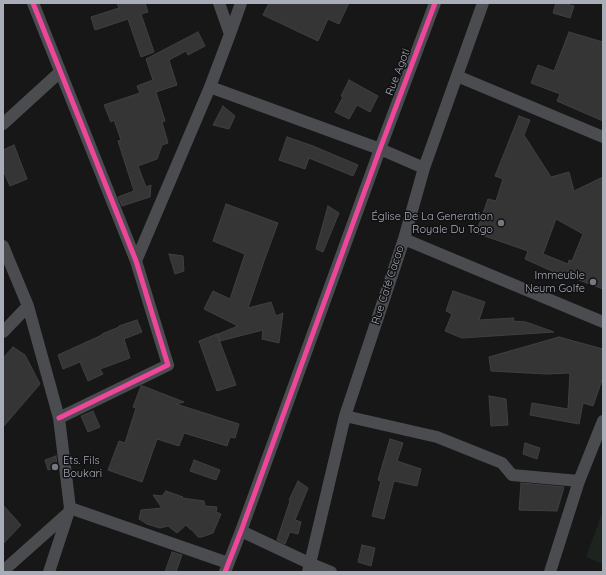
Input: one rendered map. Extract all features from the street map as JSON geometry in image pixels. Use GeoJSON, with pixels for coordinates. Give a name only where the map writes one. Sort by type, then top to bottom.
{"type":"FeatureCollection","features":[{"type":"Feature","properties":{"kind":"street"},"geometry":{"type":"LineString","coordinates":[[33,3],[136,260],[168,365],[59,418]]}},
{"type":"Feature","properties":{"kind":"street"},"geometry":{"type":"LineString","coordinates":[[219,3],[230,34]]}},
{"type":"Feature","properties":{"kind":"street"},"geometry":{"type":"LineString","coordinates":[[136,260],[210,87],[241,3]]}},
{"type":"Feature","properties":{"kind":"street","name":"Rue Agoti"},"geometry":{"type":"LineString","coordinates":[[227,568],[435,3]]}},
{"type":"Feature","properties":{"kind":"street","name":"Rue Café Cacao"},"geometry":{"type":"LineString","coordinates":[[308,568],[345,416],[404,239],[424,168],[482,3]]}},
{"type":"Feature","properties":{"kind":"street"},"geometry":{"type":"LineString","coordinates":[[3,124],[60,72]]}},
{"type":"Feature","properties":{"kind":"street"},"geometry":{"type":"LineString","coordinates":[[457,76],[603,137]]}},
{"type":"Feature","properties":{"kind":"street"},"geometry":{"type":"LineString","coordinates":[[210,87],[380,149],[424,168]]}},
{"type":"Feature","properties":{"kind":"street"},"geometry":{"type":"LineString","coordinates":[[404,239],[603,322]]}},
{"type":"Feature","properties":{"kind":"street"},"geometry":{"type":"LineString","coordinates":[[3,246],[28,306],[59,418],[69,511],[49,572]]}},
{"type":"Feature","properties":{"kind":"street"},"geometry":{"type":"LineString","coordinates":[[3,332],[28,306]]}},
{"type":"Feature","properties":{"kind":"street"},"geometry":{"type":"LineString","coordinates":[[345,416],[437,437],[502,463],[512,475],[579,481]]}},
{"type":"Feature","properties":{"kind":"street"},"geometry":{"type":"LineString","coordinates":[[550,572],[579,481],[603,421]]}},
{"type":"Feature","properties":{"kind":"street"},"geometry":{"type":"LineString","coordinates":[[69,511],[227,568]]}},
{"type":"Feature","properties":{"kind":"street"},"geometry":{"type":"LineString","coordinates":[[3,571],[69,511]]}},
{"type":"Feature","properties":{"kind":"street"},"geometry":{"type":"LineString","coordinates":[[241,531],[308,568],[331,572]]}},
{"type":"Feature","properties":{"kind":"shaded area"},"geometry":{"type":"Polygon","coordinates":[[[603,511],[603,564],[586,557],[603,511]]]}},
{"type":"Feature","properties":{"kind":"building"},"geometry":{"type":"Polygon","coordinates":[[[117,3],[145,3],[148,12],[141,14],[154,52],[141,57],[128,19],[95,30],[91,17],[119,8],[117,3]]]}},
{"type":"Feature","properties":{"kind":"building"},"geometry":{"type":"Polygon","coordinates":[[[269,3],[349,3],[339,24],[328,19],[318,41],[263,15],[269,3]]]}},
{"type":"Feature","properties":{"kind":"building"},"geometry":{"type":"Polygon","coordinates":[[[556,3],[569,3],[569,5],[574,6],[570,18],[553,13],[556,3]]]}},
{"type":"Feature","properties":{"kind":"building"},"geometry":{"type":"Polygon","coordinates":[[[198,32],[205,46],[188,55],[186,51],[169,60],[177,85],[156,92],[165,121],[162,122],[168,143],[162,145],[157,159],[138,166],[146,187],[151,185],[150,197],[122,206],[118,197],[134,191],[118,141],[121,140],[114,120],[111,122],[104,105],[140,93],[137,86],[153,80],[146,59],[198,32]]]}},
{"type":"Feature","properties":{"kind":"building"},"geometry":{"type":"Polygon","coordinates":[[[569,32],[603,42],[603,121],[557,101],[560,94],[531,83],[538,65],[554,71],[569,32]]]}},
{"type":"Feature","properties":{"kind":"building"},"geometry":{"type":"Polygon","coordinates":[[[349,80],[378,96],[370,112],[357,105],[349,119],[335,112],[343,97],[341,96],[349,80]]]}},
{"type":"Feature","properties":{"kind":"building"},"geometry":{"type":"Polygon","coordinates":[[[223,106],[235,116],[229,129],[213,125],[223,106]]]}},
{"type":"Feature","properties":{"kind":"building"},"geometry":{"type":"Polygon","coordinates":[[[519,116],[530,120],[524,135],[551,177],[569,172],[574,191],[603,177],[603,289],[555,271],[554,272],[525,259],[528,251],[476,233],[488,199],[496,201],[503,179],[495,176],[519,116]],[[556,219],[543,254],[568,264],[569,260],[572,261],[583,234],[556,219]]]}},
{"type":"Feature","properties":{"kind":"building"},"geometry":{"type":"Polygon","coordinates":[[[287,137],[358,165],[353,176],[309,158],[305,169],[279,160],[287,137]]]}},
{"type":"Feature","properties":{"kind":"building"},"geometry":{"type":"Polygon","coordinates":[[[14,145],[27,179],[10,186],[3,170],[3,150],[14,145]]]}},
{"type":"Feature","properties":{"kind":"building"},"geometry":{"type":"Polygon","coordinates":[[[226,204],[278,223],[248,308],[271,302],[276,316],[283,313],[279,343],[262,339],[263,330],[220,341],[218,334],[238,326],[204,309],[213,291],[230,299],[245,254],[213,241],[226,204]]]}},
{"type":"Feature","properties":{"kind":"building"},"geometry":{"type":"Polygon","coordinates":[[[328,206],[339,213],[323,252],[316,249],[328,206]]]}},
{"type":"Feature","properties":{"kind":"building"},"geometry":{"type":"Polygon","coordinates":[[[169,254],[183,256],[184,271],[175,274],[169,254]]]}},
{"type":"Feature","properties":{"kind":"building"},"geometry":{"type":"Polygon","coordinates":[[[453,291],[485,302],[479,320],[514,318],[513,321],[526,322],[554,332],[462,338],[445,331],[452,314],[446,311],[453,291]]]}},
{"type":"Feature","properties":{"kind":"building"},"geometry":{"type":"Polygon","coordinates":[[[137,320],[142,332],[124,339],[130,358],[100,369],[103,374],[88,381],[80,362],[63,369],[58,355],[119,326],[137,320]]]}},
{"type":"Feature","properties":{"kind":"building"},"geometry":{"type":"Polygon","coordinates":[[[217,334],[236,385],[217,391],[199,341],[217,334]]]}},
{"type":"Feature","properties":{"kind":"building"},"geometry":{"type":"Polygon","coordinates":[[[559,337],[603,349],[603,377],[593,406],[583,403],[579,424],[530,415],[532,403],[568,409],[570,373],[547,374],[491,371],[489,357],[559,337]]]}},
{"type":"Feature","properties":{"kind":"building"},"geometry":{"type":"Polygon","coordinates":[[[13,347],[25,355],[40,384],[3,427],[3,358],[13,347]]]}},
{"type":"Feature","properties":{"kind":"building"},"geometry":{"type":"Polygon","coordinates":[[[141,386],[184,402],[176,404],[239,424],[235,438],[230,437],[227,446],[184,433],[179,446],[157,439],[142,482],[108,470],[119,441],[125,443],[136,408],[133,407],[141,386]]]}},
{"type":"Feature","properties":{"kind":"building"},"geometry":{"type":"Polygon","coordinates":[[[489,396],[506,399],[508,425],[491,426],[489,396]]]}},
{"type":"Feature","properties":{"kind":"building"},"geometry":{"type":"Polygon","coordinates":[[[93,411],[100,427],[88,432],[81,416],[93,411]]]}},
{"type":"Feature","properties":{"kind":"building"},"geometry":{"type":"Polygon","coordinates":[[[390,439],[403,443],[397,461],[421,469],[417,486],[394,481],[384,519],[372,516],[381,481],[378,480],[390,439]]]}},
{"type":"Feature","properties":{"kind":"building"},"geometry":{"type":"Polygon","coordinates":[[[525,443],[540,448],[537,459],[523,454],[525,443]]]}},
{"type":"Feature","properties":{"kind":"building"},"geometry":{"type":"Polygon","coordinates":[[[56,456],[57,467],[48,470],[45,460],[56,456]]]}},
{"type":"Feature","properties":{"kind":"building"},"geometry":{"type":"Polygon","coordinates":[[[194,460],[220,470],[216,480],[190,471],[194,460]]]}},
{"type":"Feature","properties":{"kind":"building"},"geometry":{"type":"Polygon","coordinates":[[[298,481],[308,488],[295,520],[301,522],[298,534],[290,532],[285,544],[277,540],[290,501],[289,500],[298,481]]]}},
{"type":"Feature","properties":{"kind":"building"},"geometry":{"type":"Polygon","coordinates":[[[521,483],[564,487],[557,511],[519,510],[521,483]]]}},
{"type":"Feature","properties":{"kind":"building"},"geometry":{"type":"Polygon","coordinates":[[[166,491],[183,497],[182,498],[204,501],[205,506],[217,507],[216,512],[221,514],[213,533],[198,537],[186,525],[177,533],[168,526],[160,528],[147,524],[139,519],[141,510],[162,508],[153,495],[162,496],[166,491]]]}},
{"type":"Feature","properties":{"kind":"building"},"geometry":{"type":"Polygon","coordinates":[[[3,505],[21,525],[3,544],[3,505]]]}},
{"type":"Feature","properties":{"kind":"building"},"geometry":{"type":"Polygon","coordinates":[[[362,545],[375,548],[371,566],[358,562],[362,545]]]}},
{"type":"Feature","properties":{"kind":"building"},"geometry":{"type":"Polygon","coordinates":[[[172,552],[182,555],[176,572],[165,572],[172,552]]]}},
{"type":"Feature","properties":{"kind":"cycle path"},"geometry":{"type":"LineString","coordinates":[[33,3],[136,261],[168,365],[59,418]]}},
{"type":"Feature","properties":{"kind":"cycle path"},"geometry":{"type":"LineString","coordinates":[[225,572],[435,3]]}},
{"type":"Feature","properties":{"kind":"place","name":"Église De La Generation Royale Du Togo"},"geometry":{"type":"Point","coordinates":[501,223]}},
{"type":"Feature","properties":{"kind":"place","name":"Immeuble Neum Golfe"},"geometry":{"type":"Point","coordinates":[593,282]}},
{"type":"Feature","properties":{"kind":"place","name":"Ets. Fils Boukari"},"geometry":{"type":"Point","coordinates":[55,467]}}]}
